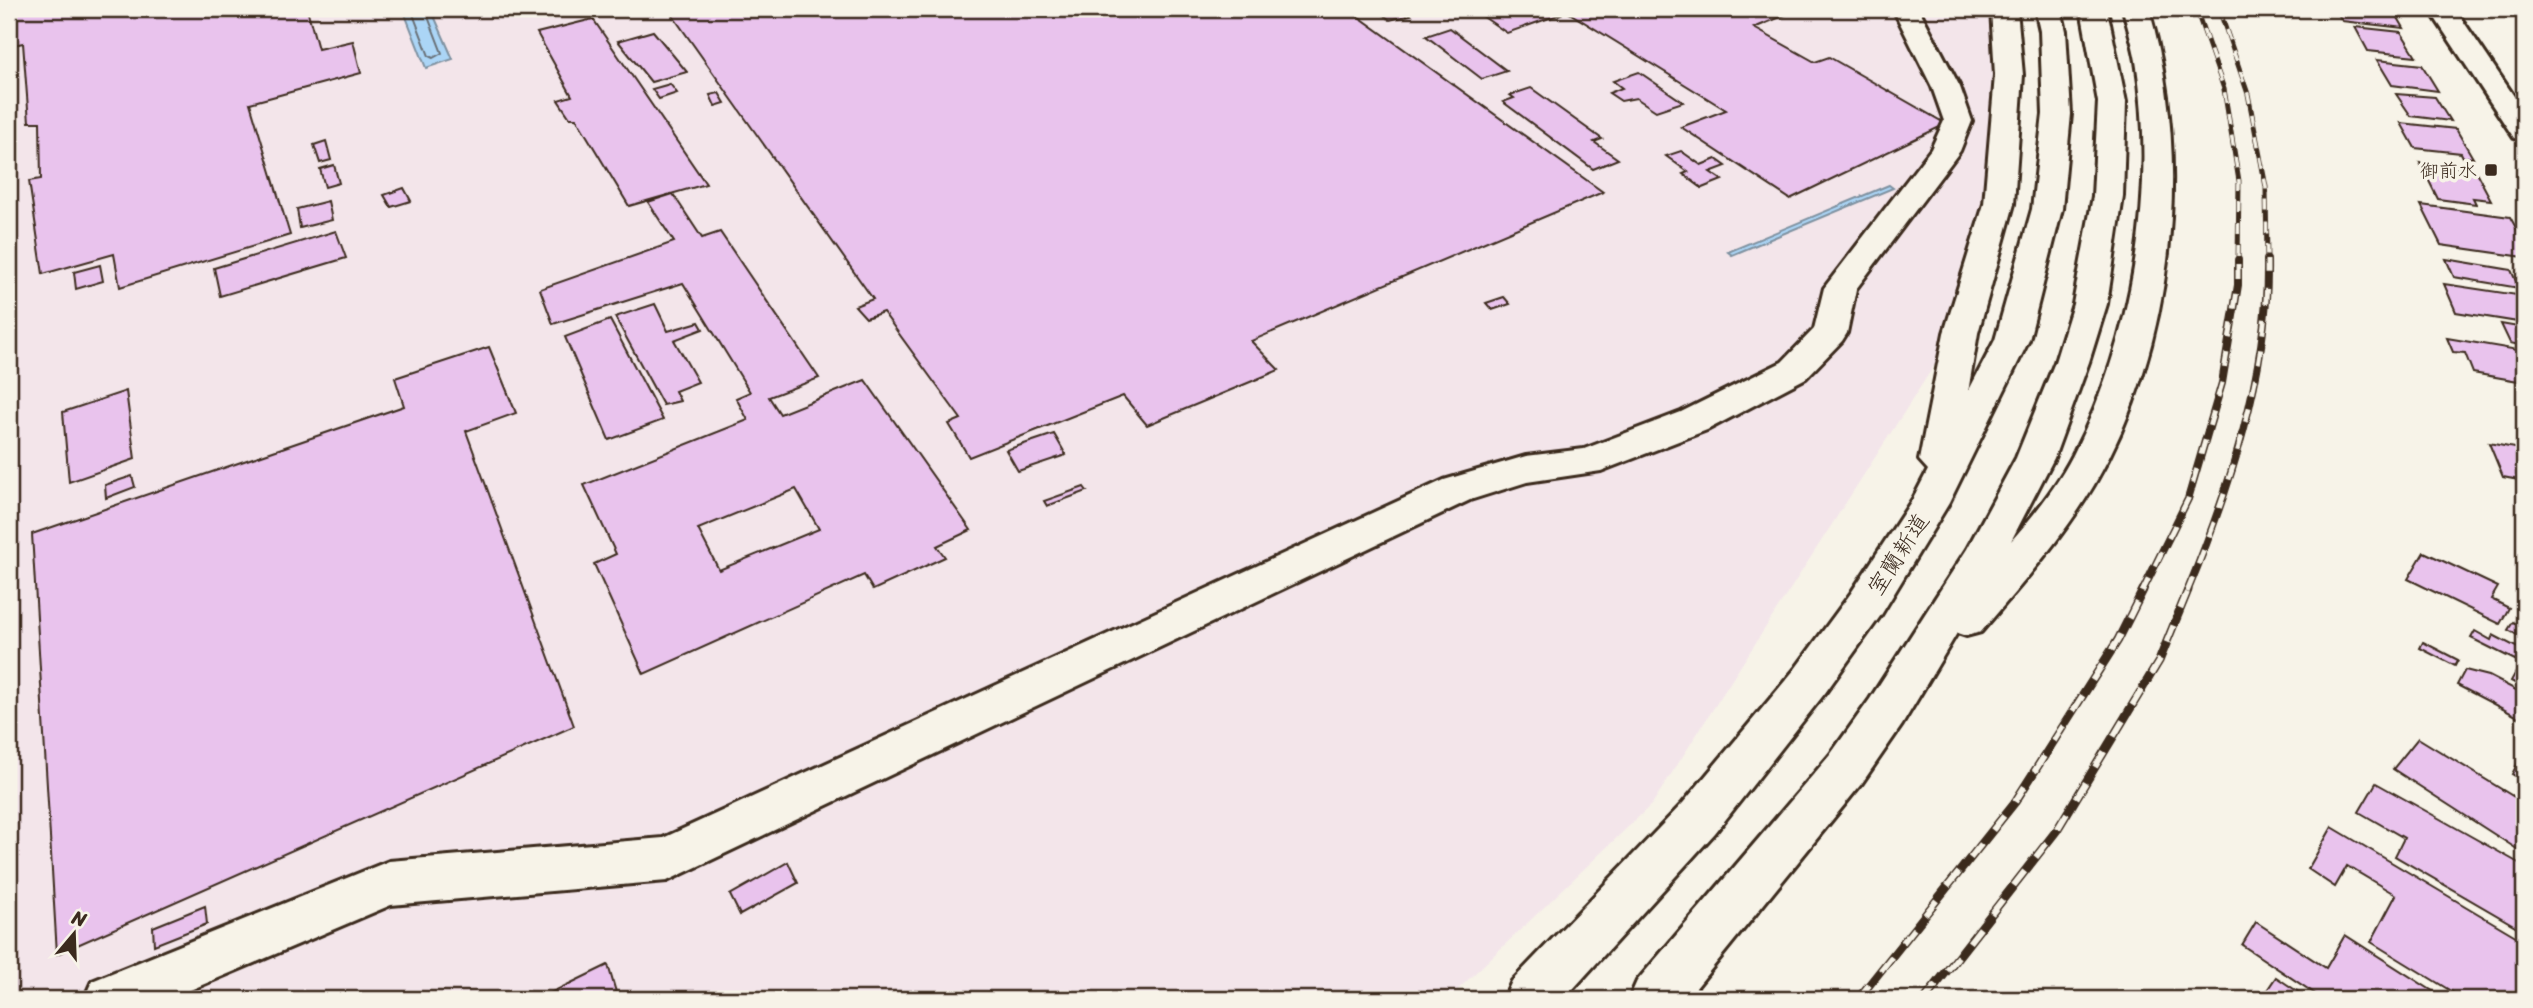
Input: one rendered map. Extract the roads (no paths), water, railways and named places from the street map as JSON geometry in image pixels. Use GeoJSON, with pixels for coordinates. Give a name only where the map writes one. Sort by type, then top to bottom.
{"type":"FeatureCollection","features":[{"type":"Feature","properties":{"kind":"main road"},"geometry":{"type":"LineString","coordinates":[[110,999],[389,883],[667,859],[1457,490],[1526,469],[1588,462],[1694,421],[1794,370],[1829,333],[1840,288],[1945,151],[1958,121],[1945,87],[1906,9]]}},
{"type":"Feature","properties":{"kind":"main road"},"geometry":{"type":"LineString","coordinates":[[1930,503],[1961,333],[1999,204],[2009,75],[2004,9]]}},
{"type":"Feature","properties":{"kind":"main road","name":"室蘭新道"},"geometry":{"type":"LineString","coordinates":[[1530,999],[1699,818],[1826,659],[1866,604],[1930,503],[2012,340],[2047,209],[2057,114],[2053,31],[2048,9]]}},
{"type":"Feature","properties":{"kind":"main road"},"geometry":{"type":"LineString","coordinates":[[1655,999],[1846,769],[1886,712],[1982,559],[2035,458],[2072,362],[2090,304],[2108,196],[2112,102],[2094,9]]}},
{"type":"Feature","properties":{"kind":"main road"},"geometry":{"type":"LineString","coordinates":[[1886,712],[2063,505],[2092,456],[2115,406],[2133,344],[2155,218],[2155,98],[2146,37],[2136,9]]}},
{"type":"Feature","properties":{"kind":"main road"},"geometry":{"type":"LineString","coordinates":[[2442,9],[2524,132]]}},
{"type":"Feature","properties":{"kind":"water"},"geometry":{"type":"Polygon","coordinates":[[[403,9],[431,9],[453,59],[426,68],[403,9]]]}},
{"type":"Feature","properties":{"kind":"water"},"geometry":{"type":"Polygon","coordinates":[[[1889,185],[1893,188],[1732,255],[1728,252],[1889,185]]]}},
{"type":"Feature","properties":{"kind":"railway"},"geometry":{"type":"LineString","coordinates":[[2196,9],[2224,89],[2239,181],[2238,262]]}},
{"type":"Feature","properties":{"kind":"railway"},"geometry":{"type":"LineString","coordinates":[[2219,9],[2248,94],[2266,187],[2267,261]]}},
{"type":"Feature","properties":{"kind":"railway"},"geometry":{"type":"LineString","coordinates":[[2187,592],[2218,513],[2244,430],[2261,344],[2267,261]]}},
{"type":"Feature","properties":{"kind":"railway"},"geometry":{"type":"LineString","coordinates":[[2142,592],[2188,499],[2222,383],[2238,285],[2238,262]]}},
{"type":"Feature","properties":{"kind":"railway"},"geometry":{"type":"LineString","coordinates":[[1925,999],[2057,830],[2159,661],[2188,590]]}},
{"type":"Feature","properties":{"kind":"railway"},"geometry":{"type":"LineString","coordinates":[[1858,999],[2015,802],[2118,640],[2142,592]]}},
{"type":"Feature","properties":{"kind":"place","name":"御前水"},"geometry":{"type":"Point","coordinates":[2491,170]}}]}
